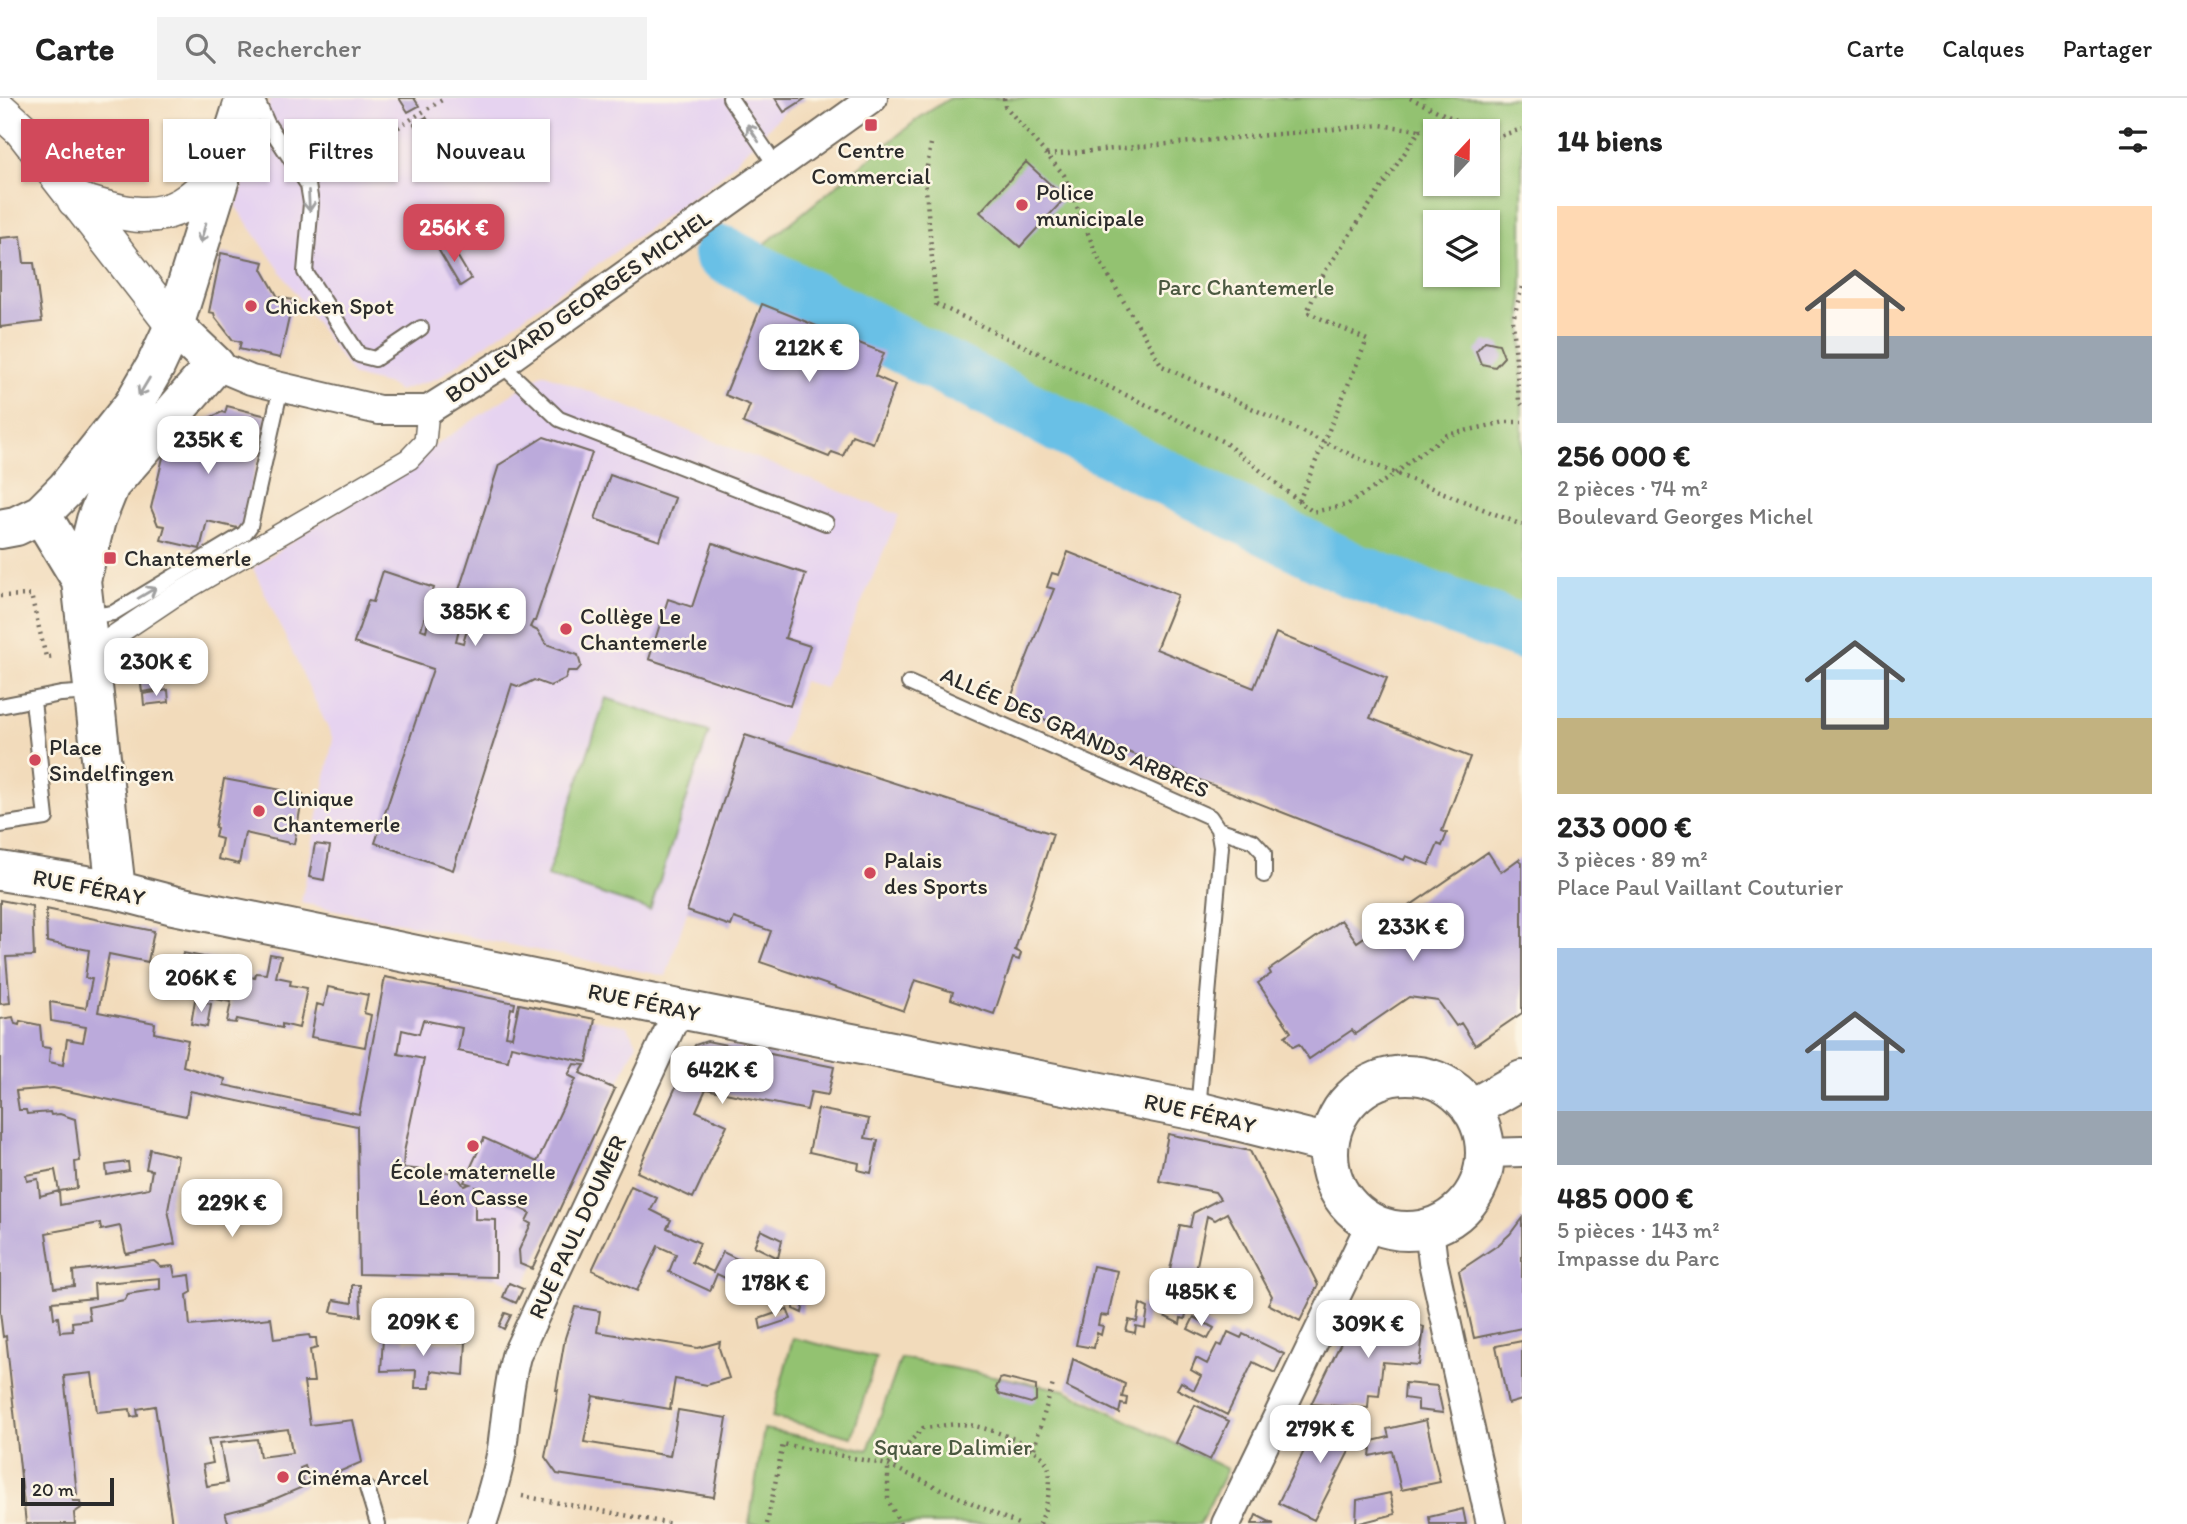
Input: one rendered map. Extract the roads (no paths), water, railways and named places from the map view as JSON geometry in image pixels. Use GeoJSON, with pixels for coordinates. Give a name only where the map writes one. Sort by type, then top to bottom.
{"type":"FeatureCollection","features":[{"type":"Feature","properties":{"kind":"main road"},"geometry":{"type":"LineString","coordinates":[[238,119],[245,98]]}},
{"type":"Feature","properties":{"kind":"main road"},"geometry":{"type":"LineString","coordinates":[[0,529],[16,526],[41,514],[74,479],[133,405],[156,367],[174,326],[218,182]]}},
{"type":"Feature","properties":{"kind":"main road"},"geometry":{"type":"LineString","coordinates":[[116,890],[85,617],[96,520],[110,485],[215,365],[174,326]]}},
{"type":"Feature","properties":{"kind":"main road"},"geometry":{"type":"LineString","coordinates":[[41,514],[85,617]]}},
{"type":"Feature","properties":{"kind":"main road","name":"RUE FÉRAY"},"geometry":{"type":"LineString","coordinates":[[0,871],[116,890],[173,905],[680,1009],[1197,1111],[1329,1144]]}},
{"type":"Feature","properties":{"kind":"main road"},"geometry":{"type":"LineString","coordinates":[[1411,1075],[1434,1080],[1455,1091],[1471,1109],[1504,1153],[1479,1182],[1463,1208],[1447,1221],[1429,1229],[1389,1230],[1371,1223],[1355,1212],[1338,1189],[1329,1163],[1329,1144],[1336,1121],[1348,1102],[1366,1086],[1388,1078],[1411,1075]]}},
{"type":"Feature","properties":{"kind":"main road"},"geometry":{"type":"LineString","coordinates":[[1471,1109],[1522,1080]]}},
{"type":"Feature","properties":{"kind":"street","name":"BOULEVARD GEORGES MICHEL"},"geometry":{"type":"LineString","coordinates":[[215,365],[251,380],[379,410],[428,410],[501,364],[873,98]]}},
{"type":"Feature","properties":{"kind":"street"},"geometry":{"type":"LineString","coordinates":[[0,110],[22,130],[174,326]]}},
{"type":"Feature","properties":{"kind":"street"},"geometry":{"type":"LineString","coordinates":[[75,200],[138,216],[162,214],[183,205],[210,182]]}},
{"type":"Feature","properties":{"kind":"street"},"geometry":{"type":"LineString","coordinates":[[85,617],[171,598],[410,459],[425,442],[428,410]]}},
{"type":"Feature","properties":{"kind":"street","name":"RUE PAUL DOUMER"},"geometry":{"type":"LineString","coordinates":[[482,1524],[501,1451],[510,1379],[516,1356],[680,1009]]}},
{"type":"Feature","properties":{"kind":"street"},"geometry":{"type":"LineString","coordinates":[[1226,1524],[1371,1223]]}},
{"type":"Feature","properties":{"kind":"street"},"geometry":{"type":"LineString","coordinates":[[1429,1229],[1433,1262],[1491,1524]]}},
{"type":"Feature","properties":{"kind":"lane"},"geometry":{"type":"LineString","coordinates":[[256,98],[267,122],[308,185],[311,203],[305,272],[359,355],[375,359],[421,328]]}},
{"type":"Feature","properties":{"kind":"lane"},"geometry":{"type":"LineString","coordinates":[[730,98],[777,167]]}},
{"type":"Feature","properties":{"kind":"lane"},"geometry":{"type":"LineString","coordinates":[[501,364],[559,419],[826,523]]}},
{"type":"Feature","properties":{"kind":"lane"},"geometry":{"type":"LineString","coordinates":[[85,617],[113,613],[244,534],[250,526],[281,387]]}},
{"type":"Feature","properties":{"kind":"lane","name":"ALLÉE DES GRANDS ARBRES"},"geometry":{"type":"LineString","coordinates":[[909,683],[1210,817],[1218,829],[1221,847],[1197,1111]]}},
{"type":"Feature","properties":{"kind":"lane"},"geometry":{"type":"LineString","coordinates":[[0,706],[61,694],[93,691]]}},
{"type":"Feature","properties":{"kind":"lane"},"geometry":{"type":"LineString","coordinates":[[0,825],[46,818],[33,701]]}},
{"type":"Feature","properties":{"kind":"lane","name":"ALLÉE DES GRANDS ARBRES"},"geometry":{"type":"LineString","coordinates":[[1218,829],[1253,841],[1264,853],[1264,875]]}},
{"type":"Feature","properties":{"kind":"lane"},"geometry":{"type":"LineString","coordinates":[[367,1489],[379,1524]]}},
{"type":"Feature","properties":{"kind":"waterway"},"geometry":{"type":"LineString","coordinates":[[721,253],[1354,571],[1522,632]]}},
{"type":"Feature","properties":{"kind":"place","name":"Centre Commercial"},"geometry":{"type":"Point","coordinates":[871,125]}},
{"type":"Feature","properties":{"kind":"place","name":"Police municipale"},"geometry":{"type":"Point","coordinates":[1022,205]}},
{"type":"Feature","properties":{"kind":"place","name":"Chicken Spot"},"geometry":{"type":"Point","coordinates":[251,306]}},
{"type":"Feature","properties":{"kind":"place","name":"Chantemerle"},"geometry":{"type":"Point","coordinates":[110,558]}},
{"type":"Feature","properties":{"kind":"place","name":"Collège Le Chantemerle"},"geometry":{"type":"Point","coordinates":[566,629]}},
{"type":"Feature","properties":{"kind":"place","name":"Place Sindelfingen"},"geometry":{"type":"Point","coordinates":[35,760]}},
{"type":"Feature","properties":{"kind":"place","name":"Clinique Chantemerle"},"geometry":{"type":"Point","coordinates":[259,811]}},
{"type":"Feature","properties":{"kind":"place","name":"Palais des Sports"},"geometry":{"type":"Point","coordinates":[870,873]}},
{"type":"Feature","properties":{"kind":"place","name":"École maternelle Léon Casse"},"geometry":{"type":"Point","coordinates":[473,1146]}},
{"type":"Feature","properties":{"kind":"place","name":"Cinéma Arcel"},"geometry":{"type":"Point","coordinates":[283,1477]}},
{"type":"Feature","properties":{"kind":"park label","name":"Parc Chantemerle"},"geometry":{"type":"Point","coordinates":[1246,287]}},
{"type":"Feature","properties":{"kind":"park label","name":"Square Dalimier"},"geometry":{"type":"Point","coordinates":[953,1447]}}]}
